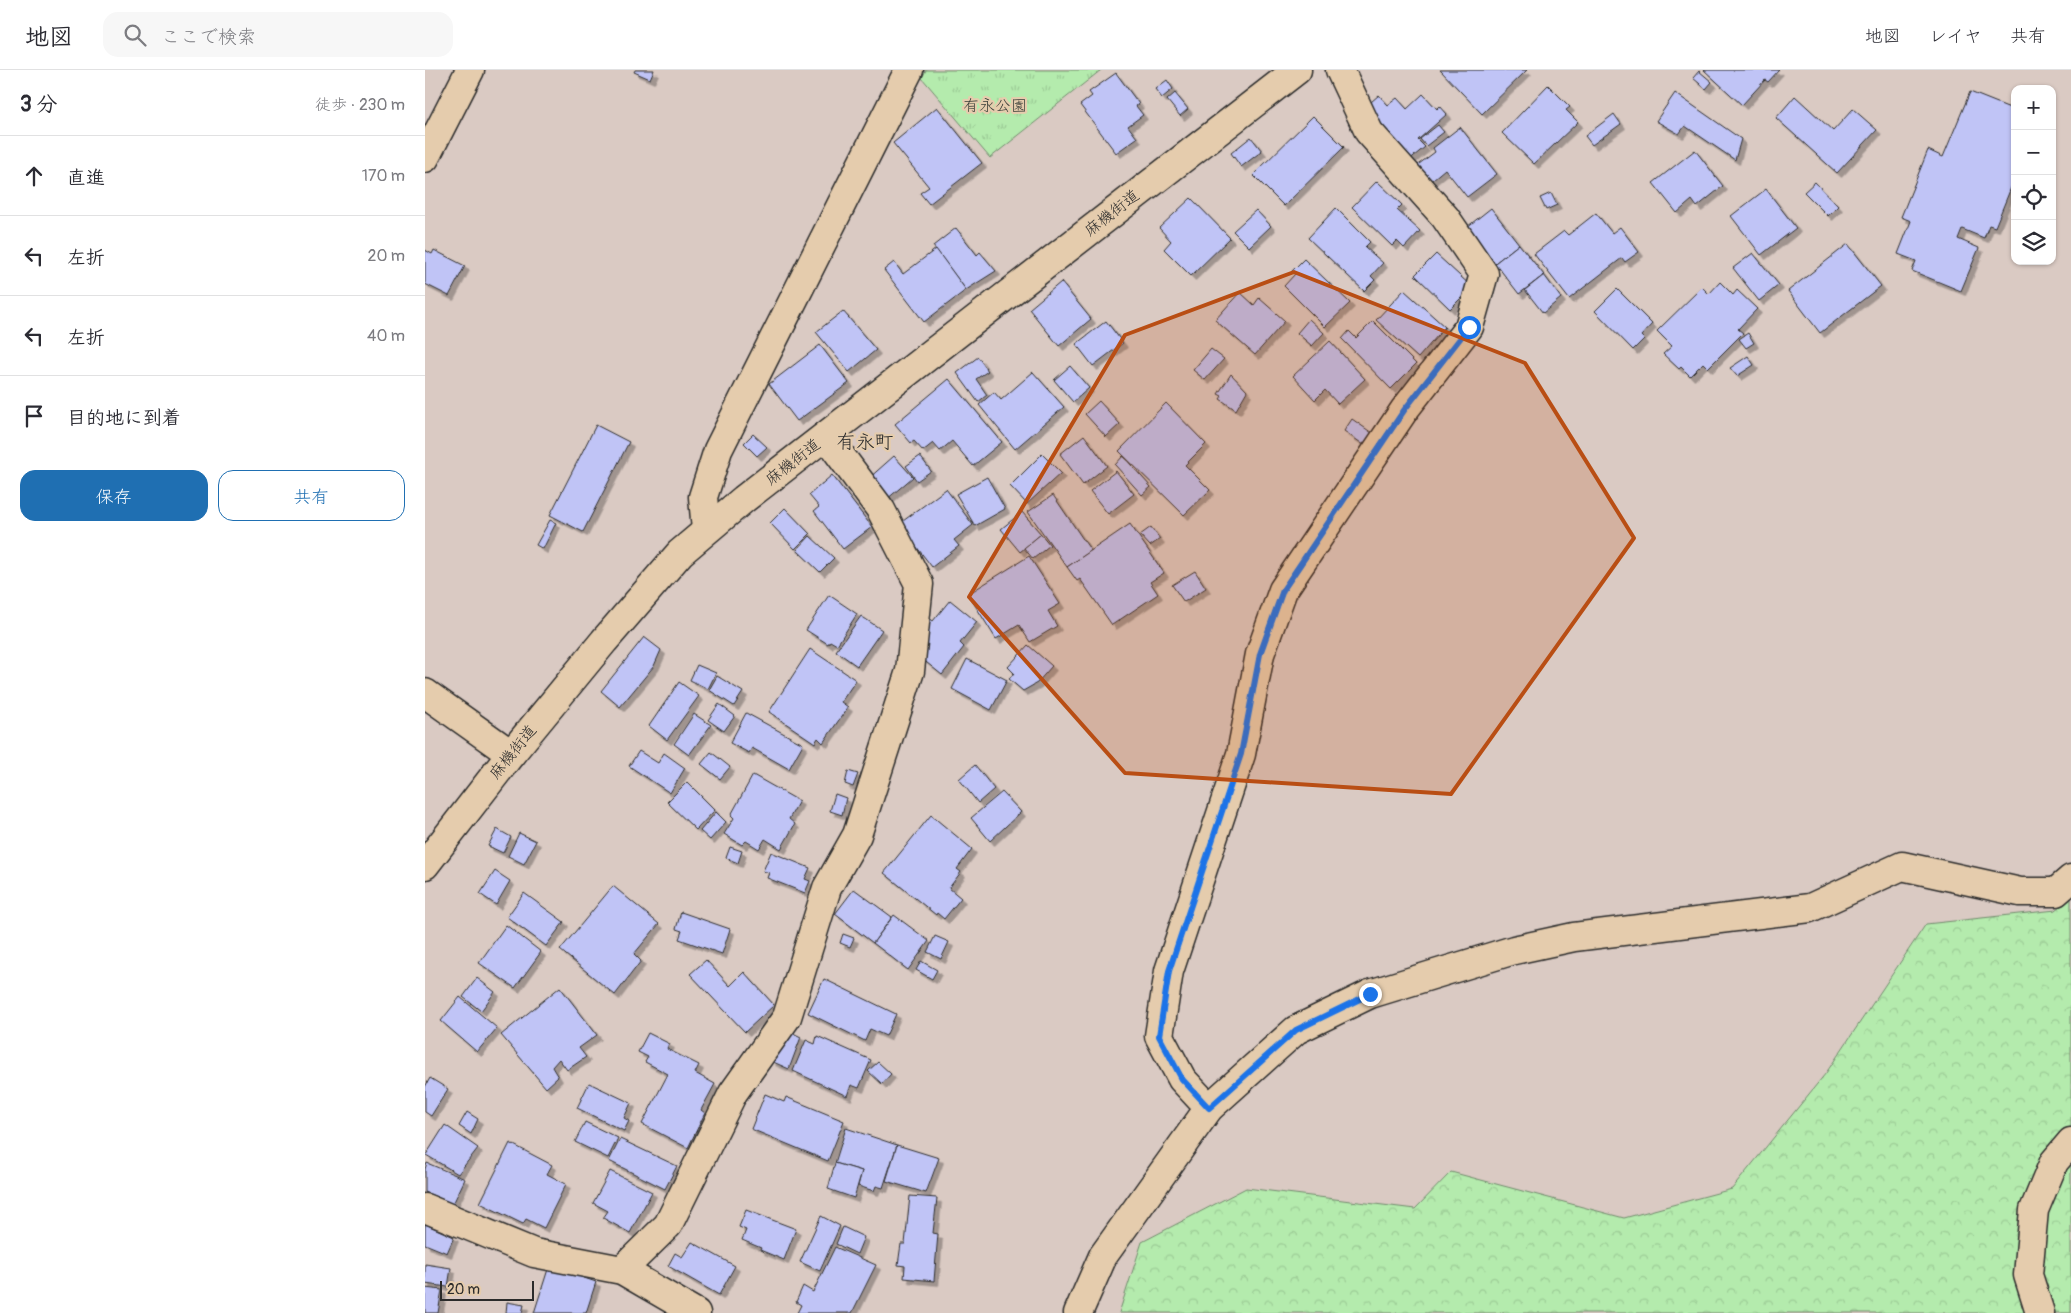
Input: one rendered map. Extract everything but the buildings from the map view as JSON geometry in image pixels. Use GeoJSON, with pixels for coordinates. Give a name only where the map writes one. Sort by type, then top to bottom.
{"type":"FeatureCollection","features":[{"type":"Feature","properties":{"kind":"street"},"geometry":{"type":"LineString","coordinates":[[425,158],[470,70]]}},
{"type":"Feature","properties":{"kind":"street"},"geometry":{"type":"LineString","coordinates":[[706,530],[703,497],[718,450],[909,70]]}},
{"type":"Feature","properties":{"kind":"street"},"geometry":{"type":"LineString","coordinates":[[1209,1108],[1182,1079],[1159,1036],[1169,971],[1241,754],[1260,654],[1283,590],[1405,409],[1469,327],[1484,274],[1445,217],[1369,132],[1340,70]]}},
{"type":"Feature","properties":{"kind":"street","name":"麻機街道"},"geometry":{"type":"LineString","coordinates":[[425,866],[511,754],[680,552],[1295,71]]}},
{"type":"Feature","properties":{"kind":"street"},"geometry":{"type":"LineString","coordinates":[[622,1270],[668,1225],[733,1093],[787,1017],[827,888],[857,835],[910,671],[919,584],[881,510],[826,436]]}},
{"type":"Feature","properties":{"kind":"street"},"geometry":{"type":"LineString","coordinates":[[425,693],[511,754]]}},
{"type":"Feature","properties":{"kind":"street"},"geometry":{"type":"LineString","coordinates":[[1078,1313],[1103,1256],[1209,1108],[1296,1030],[1370,994],[1514,950],[1574,937],[1810,908],[1902,866],[2020,892],[2056,892],[2071,879]]}},
{"type":"Feature","properties":{"kind":"street"},"geometry":{"type":"LineString","coordinates":[[2040,1313],[2028,1275],[2034,1210],[2054,1162],[2071,1142]]}},
{"type":"Feature","properties":{"kind":"street"},"geometry":{"type":"LineString","coordinates":[[425,1208],[534,1253],[622,1270],[695,1313]]}},
{"type":"Feature","properties":{"kind":"highlighted area"},"geometry":{"type":"Polygon","coordinates":[[[1294,272],[1525,363],[1634,538],[1451,794],[1125,773],[969,597],[1125,335],[1294,272]]]}},
{"type":"Feature","properties":{"kind":"green space","name":"有永公園"},"geometry":{"type":"Polygon","coordinates":[[[926,70],[1101,70],[990,158],[922,78],[926,70]]]}},
{"type":"Feature","properties":{"kind":"green space"},"geometry":{"type":"Polygon","coordinates":[[[2071,898],[2071,1313],[1119,1313],[1142,1242],[1246,1188],[1415,1209],[1451,1172],[1624,1218],[1732,1189],[1826,1073],[1926,924],[2056,910],[2071,898]]]}},
{"type":"Feature","properties":{"kind":"district","name":"有永町"},"geometry":{"type":"Point","coordinates":[865,442]}},
{"type":"Feature","properties":{"kind":"route"},"geometry":{"type":"LineString","coordinates":[[1370,994],[1296,1030],[1209,1108],[1182,1079],[1159,1036],[1169,971],[1241,754],[1260,654],[1283,590],[1405,409],[1469,327]]}}]}
